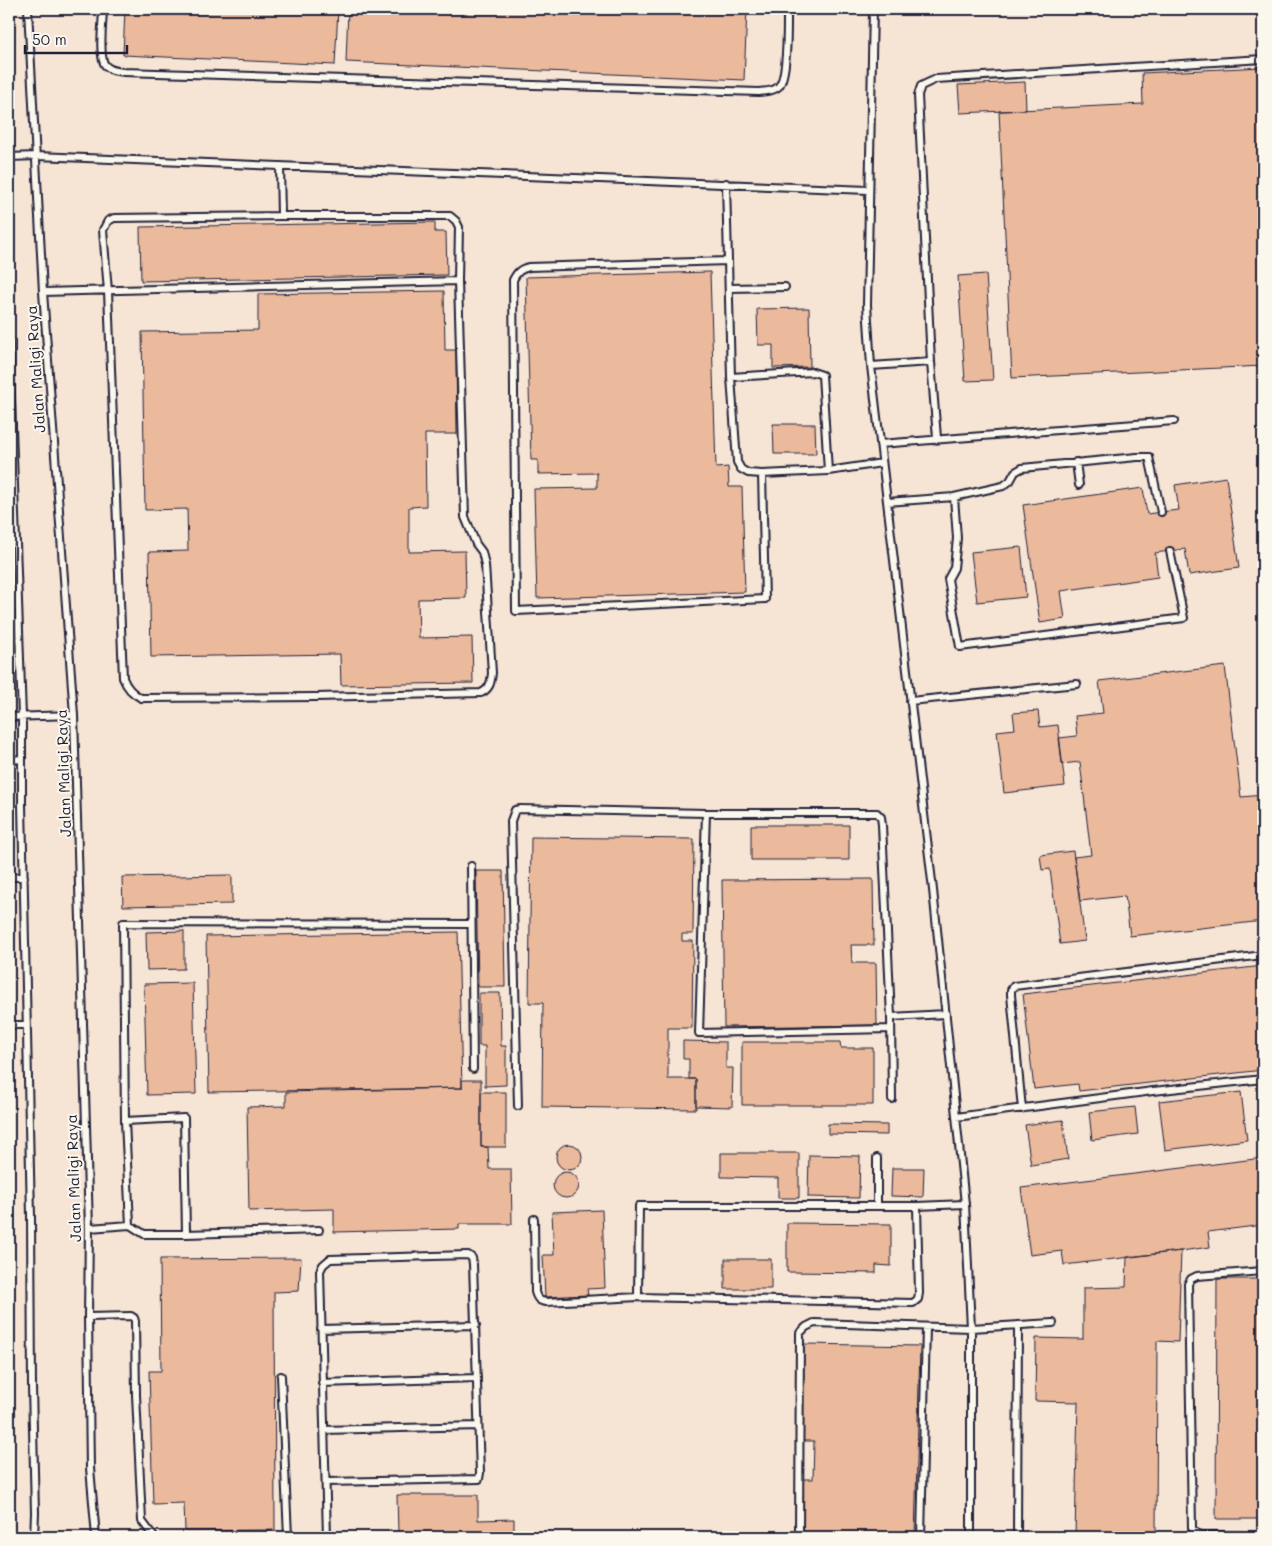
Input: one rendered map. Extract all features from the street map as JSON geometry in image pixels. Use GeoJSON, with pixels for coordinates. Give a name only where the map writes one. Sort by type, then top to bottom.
{"type":"FeatureCollection","features":[{"type":"Feature","properties":{"kind":"lane","name":"Jalan Maligi Raya"},"geometry":{"type":"LineString","coordinates":[[28,9],[43,292],[74,715],[89,1228],[90,1468],[96,1537]]}},
{"type":"Feature","properties":{"kind":"lane"},"geometry":{"type":"LineString","coordinates":[[103,9],[102,55],[104,64],[111,70],[124,72],[758,92],[771,91],[779,86],[784,74],[788,9]]}},
{"type":"Feature","properties":{"kind":"lane"},"geometry":{"type":"LineString","coordinates":[[873,9],[867,304],[871,366],[946,1014],[965,1204],[971,1328],[971,1537]]}},
{"type":"Feature","properties":{"kind":"lane"},"geometry":{"type":"LineString","coordinates":[[937,438],[931,362],[918,95],[921,86],[936,79],[1263,59]]}},
{"type":"Feature","properties":{"kind":"lane"},"geometry":{"type":"LineString","coordinates":[[9,157],[37,156],[868,190]]}},
{"type":"Feature","properties":{"kind":"lane"},"geometry":{"type":"LineString","coordinates":[[280,166],[281,216]]}},
{"type":"Feature","properties":{"kind":"lane"},"geometry":{"type":"LineString","coordinates":[[726,183],[731,377],[737,462],[741,469],[748,473],[762,474],[828,471],[882,463]]}},
{"type":"Feature","properties":{"kind":"lane"},"geometry":{"type":"LineString","coordinates":[[450,216],[459,227],[458,282],[465,517],[476,544],[482,552],[485,565],[492,673],[491,684],[486,691],[481,693],[316,697],[142,698],[133,694],[123,678],[108,291],[103,230],[108,221],[121,218],[450,216]]}},
{"type":"Feature","properties":{"kind":"lane"},"geometry":{"type":"LineString","coordinates":[[728,261],[528,267],[516,273],[513,280],[516,611],[765,599],[762,474]]}},
{"type":"Feature","properties":{"kind":"lane"},"geometry":{"type":"LineString","coordinates":[[43,292],[458,282]]}},
{"type":"Feature","properties":{"kind":"lane"},"geometry":{"type":"LineString","coordinates":[[729,288],[785,287]]}},
{"type":"Feature","properties":{"kind":"lane","name":"Jalan Maligi Raya"},"geometry":{"type":"LineString","coordinates":[[9,340],[22,717],[34,1537]]}},
{"type":"Feature","properties":{"kind":"lane"},"geometry":{"type":"LineString","coordinates":[[871,366],[931,362]]}},
{"type":"Feature","properties":{"kind":"lane"},"geometry":{"type":"LineString","coordinates":[[731,377],[814,372],[822,375],[828,471]]}},
{"type":"Feature","properties":{"kind":"lane"},"geometry":{"type":"LineString","coordinates":[[880,444],[937,438],[1174,421]]}},
{"type":"Feature","properties":{"kind":"lane"},"geometry":{"type":"LineString","coordinates":[[887,502],[954,497],[1003,486],[1010,481],[1015,472],[1022,468],[1149,457],[1161,512]]}},
{"type":"Feature","properties":{"kind":"lane"},"geometry":{"type":"LineString","coordinates":[[1076,462],[1079,485]]}},
{"type":"Feature","properties":{"kind":"lane"},"geometry":{"type":"LineString","coordinates":[[954,497],[957,538],[954,568],[948,579],[960,647],[1184,618],[1170,551]]}},
{"type":"Feature","properties":{"kind":"lane"},"geometry":{"type":"LineString","coordinates":[[910,701],[1077,684]]}},
{"type":"Feature","properties":{"kind":"lane"},"geometry":{"type":"LineString","coordinates":[[9,717],[74,715]]}},
{"type":"Feature","properties":{"kind":"lane"},"geometry":{"type":"LineString","coordinates":[[9,760],[22,759]]}},
{"type":"Feature","properties":{"kind":"lane"},"geometry":{"type":"LineString","coordinates":[[518,1106],[511,821],[515,810],[520,808],[706,813],[877,813],[882,817],[891,1017],[892,1100]]}},
{"type":"Feature","properties":{"kind":"lane"},"geometry":{"type":"LineString","coordinates":[[706,813],[699,1033],[891,1029]]}},
{"type":"Feature","properties":{"kind":"lane"},"geometry":{"type":"LineString","coordinates":[[472,866],[471,924],[474,1069]]}},
{"type":"Feature","properties":{"kind":"lane"},"geometry":{"type":"LineString","coordinates":[[9,877],[24,877]]}},
{"type":"Feature","properties":{"kind":"lane"},"geometry":{"type":"LineString","coordinates":[[130,1225],[125,1121],[123,923],[471,924]]}},
{"type":"Feature","properties":{"kind":"lane"},"geometry":{"type":"LineString","coordinates":[[1022,1109],[1011,995],[1011,990],[1014,986],[1263,955]]}},
{"type":"Feature","properties":{"kind":"lane"},"geometry":{"type":"LineString","coordinates":[[891,1017],[946,1014]]}},
{"type":"Feature","properties":{"kind":"lane"},"geometry":{"type":"LineString","coordinates":[[9,1025],[27,1025]]}},
{"type":"Feature","properties":{"kind":"lane"},"geometry":{"type":"LineString","coordinates":[[956,1117],[1153,1091],[1263,1079]]}},
{"type":"Feature","properties":{"kind":"lane"},"geometry":{"type":"LineString","coordinates":[[125,1121],[184,1118],[186,1234]]}},
{"type":"Feature","properties":{"kind":"lane"},"geometry":{"type":"LineString","coordinates":[[877,1158],[877,1205]]}},
{"type":"Feature","properties":{"kind":"lane"},"geometry":{"type":"LineString","coordinates":[[638,1297],[639,1206],[917,1206],[965,1204]]}},
{"type":"Feature","properties":{"kind":"lane"},"geometry":{"type":"LineString","coordinates":[[534,1219],[535,1292],[537,1299],[540,1301],[638,1297],[913,1303],[918,1299],[919,1293],[917,1206]]}},
{"type":"Feature","properties":{"kind":"lane"},"geometry":{"type":"LineString","coordinates":[[89,1228],[130,1225],[144,1234],[319,1230]]}},
{"type":"Feature","properties":{"kind":"lane"},"geometry":{"type":"LineString","coordinates":[[326,1482],[479,1478],[476,1324],[473,1264],[472,1258],[468,1255],[330,1259],[323,1265],[320,1271],[326,1537]]}},
{"type":"Feature","properties":{"kind":"lane"},"geometry":{"type":"LineString","coordinates":[[1263,1271],[1197,1276],[1191,1279],[1188,1284],[1192,1528],[1201,1535],[1263,1536]]}},
{"type":"Feature","properties":{"kind":"lane"},"geometry":{"type":"LineString","coordinates":[[88,1317],[131,1316],[135,1321],[136,1395],[142,1521],[154,1537]]}},
{"type":"Feature","properties":{"kind":"lane"},"geometry":{"type":"LineString","coordinates":[[799,1537],[800,1332],[806,1326],[814,1323],[971,1328],[1053,1322]]}},
{"type":"Feature","properties":{"kind":"lane"},"geometry":{"type":"LineString","coordinates":[[321,1329],[476,1324]]}},
{"type":"Feature","properties":{"kind":"lane"},"geometry":{"type":"LineString","coordinates":[[1017,1537],[1018,1325]]}},
{"type":"Feature","properties":{"kind":"lane"},"geometry":{"type":"LineString","coordinates":[[921,1537],[926,1327]]}},
{"type":"Feature","properties":{"kind":"lane"},"geometry":{"type":"LineString","coordinates":[[281,1376],[288,1537]]}},
{"type":"Feature","properties":{"kind":"lane"},"geometry":{"type":"LineString","coordinates":[[322,1383],[477,1378]]}},
{"type":"Feature","properties":{"kind":"lane"},"geometry":{"type":"LineString","coordinates":[[324,1430],[478,1426]]}},
{"type":"Feature","properties":{"kind":"shaded area"},"geometry":{"type":"Polygon","coordinates":[[[9,9],[1263,9],[1263,1537],[9,1537],[9,9]]]}},
{"type":"Feature","properties":{"kind":"building"},"geometry":{"type":"Polygon","coordinates":[[[125,9],[338,9],[335,65],[123,55],[125,9]]]}},
{"type":"Feature","properties":{"kind":"building"},"geometry":{"type":"Polygon","coordinates":[[[348,9],[747,9],[744,80],[346,62],[348,9]]]}},
{"type":"Feature","properties":{"kind":"building"},"geometry":{"type":"Polygon","coordinates":[[[1263,67],[1263,366],[1012,378],[999,111],[1143,104],[1142,73],[1263,67]]]}},
{"type":"Feature","properties":{"kind":"building"},"geometry":{"type":"Polygon","coordinates":[[[1025,82],[1026,110],[960,113],[958,85],[1025,82]]]}},
{"type":"Feature","properties":{"kind":"building"},"geometry":{"type":"Polygon","coordinates":[[[435,222],[435,232],[446,232],[447,275],[141,281],[140,227],[435,222]]]}},
{"type":"Feature","properties":{"kind":"building"},"geometry":{"type":"Polygon","coordinates":[[[710,272],[716,468],[728,467],[729,487],[742,487],[745,592],[537,598],[534,489],[597,488],[597,473],[538,474],[538,460],[531,460],[526,277],[710,272]]]}},
{"type":"Feature","properties":{"kind":"building"},"geometry":{"type":"Polygon","coordinates":[[[986,274],[993,380],[965,381],[958,276],[986,274]]]}},
{"type":"Feature","properties":{"kind":"building"},"geometry":{"type":"Polygon","coordinates":[[[444,291],[445,350],[456,350],[457,434],[425,434],[426,506],[409,507],[409,552],[465,551],[466,598],[418,599],[419,638],[472,637],[473,683],[341,685],[340,654],[151,657],[149,552],[188,551],[187,509],[145,510],[142,332],[258,330],[258,294],[444,291]]]}},
{"type":"Feature","properties":{"kind":"building"},"geometry":{"type":"Polygon","coordinates":[[[809,308],[810,367],[773,368],[773,345],[758,345],[757,309],[809,308]]]}},
{"type":"Feature","properties":{"kind":"building"},"geometry":{"type":"Polygon","coordinates":[[[773,424],[815,424],[816,454],[774,454],[773,424]]]}},
{"type":"Feature","properties":{"kind":"building"},"geometry":{"type":"Polygon","coordinates":[[[1226,477],[1239,568],[1189,575],[1185,549],[1155,553],[1158,577],[1061,591],[1065,619],[1040,623],[1023,505],[1143,488],[1147,514],[1179,510],[1175,485],[1226,477]]]}},
{"type":"Feature","properties":{"kind":"building"},"geometry":{"type":"Polygon","coordinates":[[[1021,547],[1026,597],[977,602],[971,552],[1021,547]]]}},
{"type":"Feature","properties":{"kind":"building"},"geometry":{"type":"Polygon","coordinates":[[[1260,631],[1263,631],[1263,661],[1260,631]]]}},
{"type":"Feature","properties":{"kind":"building"},"geometry":{"type":"Polygon","coordinates":[[[1225,666],[1241,797],[1263,795],[1263,921],[1130,936],[1125,896],[1080,901],[1074,857],[1091,855],[1080,762],[1062,764],[1059,738],[1077,736],[1075,716],[1103,713],[1099,681],[1225,666]]]}},
{"type":"Feature","properties":{"kind":"building"},"geometry":{"type":"Polygon","coordinates":[[[1038,711],[1040,727],[1058,725],[1065,786],[1004,793],[997,731],[1015,729],[1013,713],[1038,711]]]}},
{"type":"Feature","properties":{"kind":"building"},"geometry":{"type":"Polygon","coordinates":[[[751,825],[849,825],[849,860],[751,860],[751,825]]]}},
{"type":"Feature","properties":{"kind":"building"},"geometry":{"type":"Polygon","coordinates":[[[531,837],[694,839],[693,934],[682,934],[682,941],[693,941],[692,1028],[668,1028],[668,1079],[696,1079],[696,1109],[542,1107],[543,1003],[529,1003],[531,837]]]}},
{"type":"Feature","properties":{"kind":"building"},"geometry":{"type":"Polygon","coordinates":[[[1073,851],[1085,941],[1060,944],[1050,869],[1042,870],[1040,855],[1073,851]]]}},
{"type":"Feature","properties":{"kind":"building"},"geometry":{"type":"Polygon","coordinates":[[[476,871],[503,871],[505,987],[478,987],[476,871]]]}},
{"type":"Feature","properties":{"kind":"building"},"geometry":{"type":"Polygon","coordinates":[[[232,875],[232,904],[123,906],[122,877],[232,875]]]}},
{"type":"Feature","properties":{"kind":"building"},"geometry":{"type":"Polygon","coordinates":[[[873,879],[874,945],[851,945],[852,963],[876,963],[877,1025],[724,1027],[722,880],[873,879]]]}},
{"type":"Feature","properties":{"kind":"building"},"geometry":{"type":"Polygon","coordinates":[[[184,931],[184,969],[147,970],[146,932],[184,931]]]}},
{"type":"Feature","properties":{"kind":"building"},"geometry":{"type":"Polygon","coordinates":[[[458,932],[462,1088],[209,1092],[206,936],[458,932]]]}},
{"type":"Feature","properties":{"kind":"building"},"geometry":{"type":"Polygon","coordinates":[[[1263,966],[1263,1070],[1079,1091],[1078,1084],[1034,1089],[1023,994],[1263,966]]]}},
{"type":"Feature","properties":{"kind":"building"},"geometry":{"type":"Polygon","coordinates":[[[193,983],[196,1094],[147,1095],[144,984],[193,983]]]}},
{"type":"Feature","properties":{"kind":"building"},"geometry":{"type":"Polygon","coordinates":[[[479,993],[500,993],[501,1046],[506,1046],[506,1085],[485,1086],[485,1046],[479,1046],[479,993]]]}},
{"type":"Feature","properties":{"kind":"building"},"geometry":{"type":"Polygon","coordinates":[[[683,1041],[726,1042],[726,1068],[733,1068],[732,1107],[696,1106],[696,1079],[689,1079],[689,1059],[683,1059],[683,1041]]]}},
{"type":"Feature","properties":{"kind":"building"},"geometry":{"type":"Polygon","coordinates":[[[742,1042],[840,1042],[841,1048],[873,1048],[873,1105],[742,1105],[742,1042]]]}},
{"type":"Feature","properties":{"kind":"building"},"geometry":{"type":"Polygon","coordinates":[[[462,1080],[481,1080],[481,1147],[488,1147],[489,1169],[511,1169],[512,1224],[459,1224],[459,1229],[334,1232],[334,1209],[249,1211],[247,1107],[286,1106],[286,1092],[462,1088],[462,1080]]]}},
{"type":"Feature","properties":{"kind":"building"},"geometry":{"type":"Polygon","coordinates":[[[481,1092],[506,1092],[506,1147],[481,1147],[481,1092]]]}},
{"type":"Feature","properties":{"kind":"building"},"geometry":{"type":"Polygon","coordinates":[[[1241,1092],[1247,1140],[1165,1150],[1159,1101],[1241,1092]]]}},
{"type":"Feature","properties":{"kind":"building"},"geometry":{"type":"Polygon","coordinates":[[[1135,1107],[1138,1134],[1092,1140],[1089,1112],[1135,1107]]]}},
{"type":"Feature","properties":{"kind":"building"},"geometry":{"type":"Polygon","coordinates":[[[1063,1120],[1068,1159],[1031,1165],[1025,1125],[1063,1120]]]}},
{"type":"Feature","properties":{"kind":"building"},"geometry":{"type":"Polygon","coordinates":[[[828,1124],[887,1125],[887,1135],[828,1134],[828,1124]]]}},
{"type":"Feature","properties":{"kind":"building"},"geometry":{"type":"Polygon","coordinates":[[[569,1144],[578,1148],[582,1157],[578,1166],[569,1170],[560,1166],[556,1157],[560,1148],[569,1144]]]}},
{"type":"Feature","properties":{"kind":"building"},"geometry":{"type":"Polygon","coordinates":[[[721,1153],[799,1153],[799,1198],[778,1198],[778,1178],[721,1177],[721,1153]]]}},
{"type":"Feature","properties":{"kind":"building"},"geometry":{"type":"Polygon","coordinates":[[[809,1155],[860,1156],[859,1198],[808,1197],[809,1155]]]}},
{"type":"Feature","properties":{"kind":"building"},"geometry":{"type":"Polygon","coordinates":[[[1263,1158],[1263,1225],[1208,1232],[1210,1247],[1181,1251],[1064,1265],[1062,1251],[1030,1255],[1021,1188],[1263,1158]]]}},
{"type":"Feature","properties":{"kind":"building"},"geometry":{"type":"Polygon","coordinates":[[[892,1168],[924,1168],[923,1197],[891,1196],[892,1168]]]}},
{"type":"Feature","properties":{"kind":"building"},"geometry":{"type":"Polygon","coordinates":[[[566,1172],[575,1176],[579,1185],[575,1194],[566,1198],[557,1194],[553,1185],[557,1176],[566,1172]]]}},
{"type":"Feature","properties":{"kind":"building"},"geometry":{"type":"Polygon","coordinates":[[[602,1210],[605,1288],[587,1289],[588,1295],[545,1297],[543,1255],[554,1255],[552,1212],[602,1210]]]}},
{"type":"Feature","properties":{"kind":"building"},"geometry":{"type":"Polygon","coordinates":[[[787,1223],[891,1224],[891,1266],[876,1265],[876,1273],[787,1272],[787,1223]]]}},
{"type":"Feature","properties":{"kind":"building"},"geometry":{"type":"Polygon","coordinates":[[[1181,1251],[1178,1342],[1157,1341],[1156,1537],[1075,1537],[1078,1402],[1035,1401],[1036,1338],[1083,1339],[1083,1288],[1126,1287],[1127,1257],[1181,1251]]]}},
{"type":"Feature","properties":{"kind":"building"},"geometry":{"type":"Polygon","coordinates":[[[301,1258],[299,1291],[274,1292],[275,1530],[185,1531],[184,1503],[153,1504],[149,1371],[161,1371],[160,1259],[301,1258]]]}},
{"type":"Feature","properties":{"kind":"building"},"geometry":{"type":"Polygon","coordinates":[[[725,1259],[771,1259],[771,1289],[725,1289],[725,1259]]]}},
{"type":"Feature","properties":{"kind":"building"},"geometry":{"type":"Polygon","coordinates":[[[1217,1279],[1263,1279],[1263,1519],[1216,1519],[1217,1279]]]}},
{"type":"Feature","properties":{"kind":"building"},"geometry":{"type":"Polygon","coordinates":[[[804,1344],[920,1346],[915,1537],[802,1537],[803,1479],[813,1479],[814,1441],[802,1441],[804,1344]]]}},
{"type":"Feature","properties":{"kind":"building"},"geometry":{"type":"Polygon","coordinates":[[[397,1495],[478,1495],[478,1520],[514,1519],[514,1537],[404,1537],[404,1532],[398,1532],[397,1495]]]}}]}
